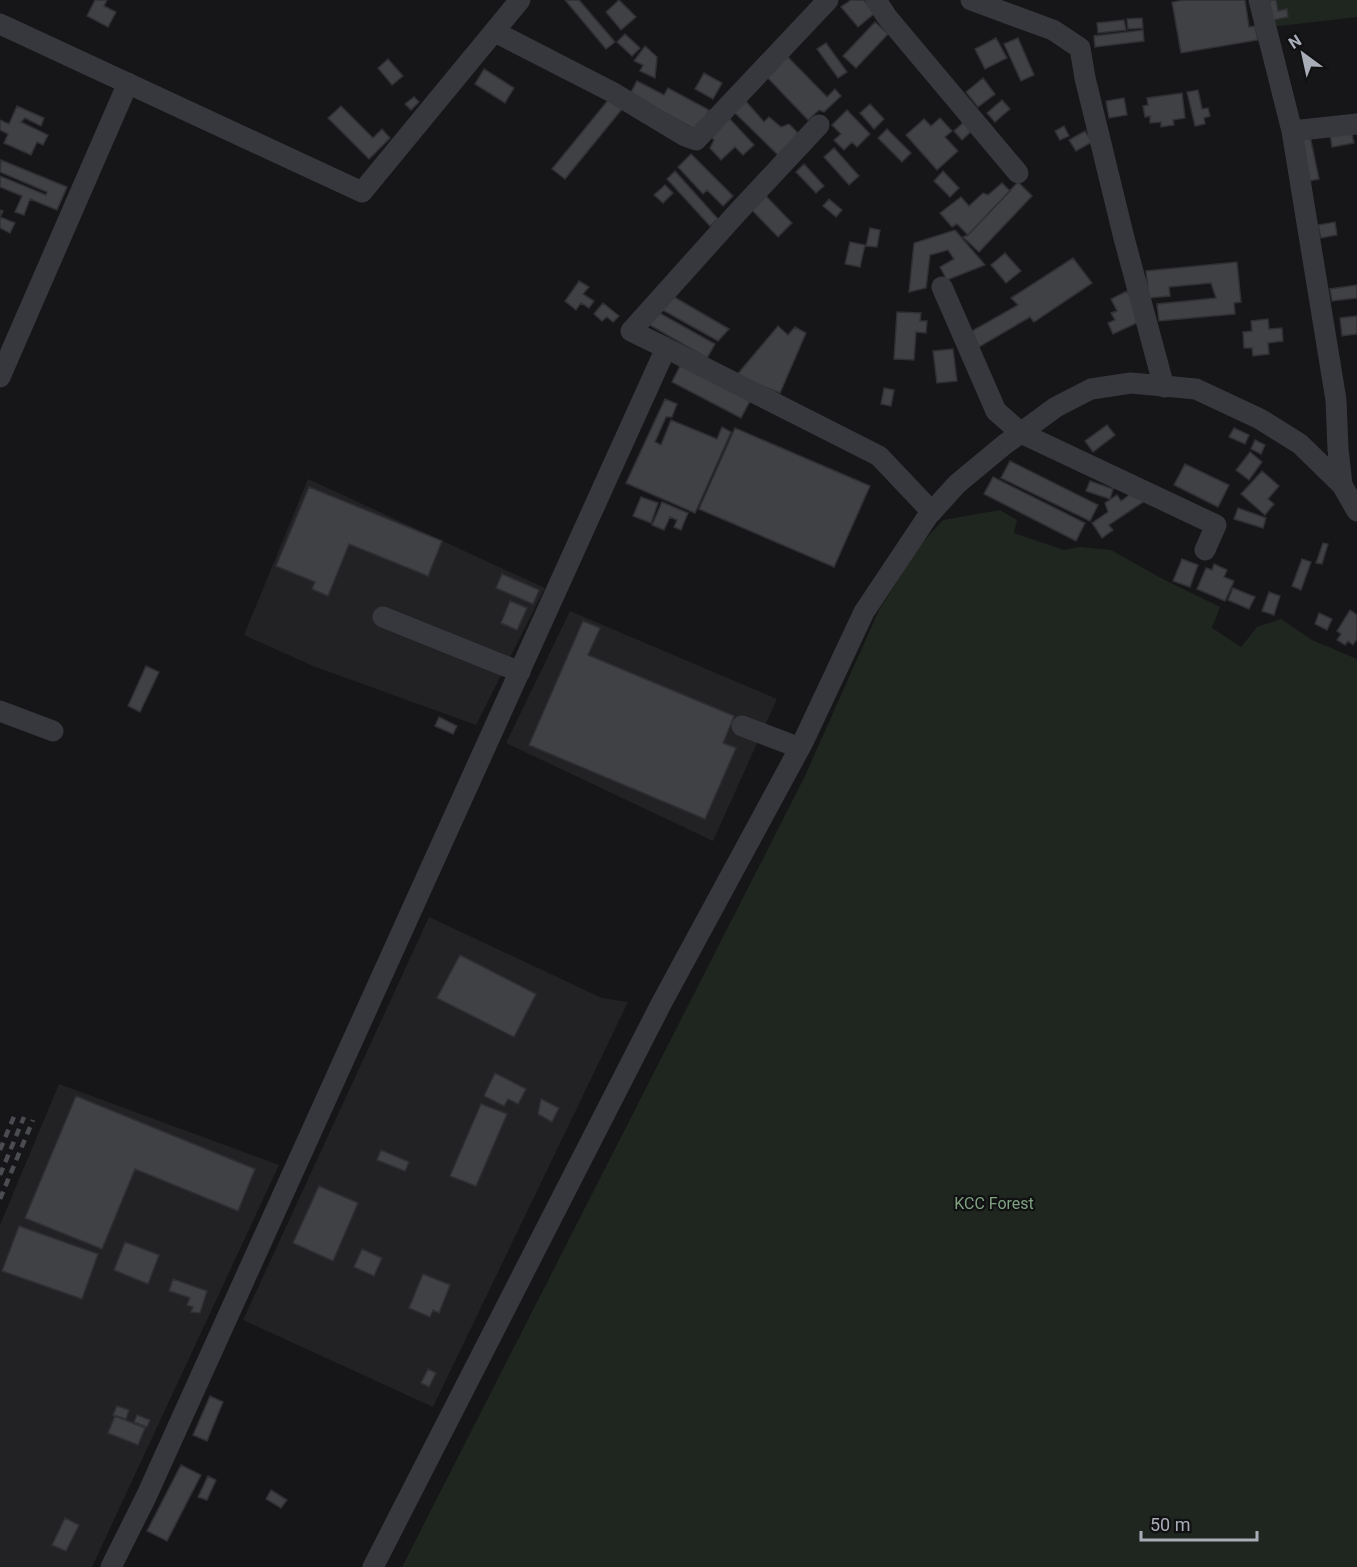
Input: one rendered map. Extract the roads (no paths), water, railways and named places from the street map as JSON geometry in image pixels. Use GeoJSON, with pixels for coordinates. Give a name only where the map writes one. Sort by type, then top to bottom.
{"type":"FeatureCollection","features":[{"type":"Feature","properties":{"kind":"street"},"geometry":{"type":"LineString","coordinates":[[0,24],[362,192],[520,0]]}},
{"type":"Feature","properties":{"kind":"street"},"geometry":{"type":"LineString","coordinates":[[495,32],[612,92],[685,136],[696,140],[828,0]]}},
{"type":"Feature","properties":{"kind":"street"},"geometry":{"type":"LineString","coordinates":[[876,0],[887,17],[1018,173]]}},
{"type":"Feature","properties":{"kind":"street"},"geometry":{"type":"LineString","coordinates":[[971,0],[1053,30],[1080,48],[1085,78],[1121,227],[1164,387]]}},
{"type":"Feature","properties":{"kind":"street"},"geometry":{"type":"LineString","coordinates":[[1259,0],[1292,130],[1336,400],[1342,485]]}},
{"type":"Feature","properties":{"kind":"street"},"geometry":{"type":"LineString","coordinates":[[0,377],[128,83]]}},
{"type":"Feature","properties":{"kind":"street"},"geometry":{"type":"LineString","coordinates":[[1292,130],[1357,124]]}},
{"type":"Feature","properties":{"kind":"street"},"geometry":{"type":"LineString","coordinates":[[819,125],[631,331],[879,456],[932,512]]}},
{"type":"Feature","properties":{"kind":"street"},"geometry":{"type":"LineString","coordinates":[[942,287],[996,411],[1021,433],[1216,525],[1205,550]]}},
{"type":"Feature","properties":{"kind":"street"},"geometry":{"type":"LineString","coordinates":[[111,1567],[146,1497],[666,348]]}},
{"type":"Feature","properties":{"kind":"street"},"geometry":{"type":"LineString","coordinates":[[373,1567],[661,1004],[800,748],[864,612],[932,512],[957,484],[1056,407],[1091,389],[1131,383],[1196,389],[1260,419],[1300,444],[1342,485],[1357,511]]}},
{"type":"Feature","properties":{"kind":"street"},"geometry":{"type":"LineString","coordinates":[[383,617],[520,672]]}},
{"type":"Feature","properties":{"kind":"street"},"geometry":{"type":"LineString","coordinates":[[0,711],[53,730]]}},
{"type":"Feature","properties":{"kind":"street"},"geometry":{"type":"LineString","coordinates":[[742,726],[800,748]]}},
{"type":"Feature","properties":{"kind":"railway"},"geometry":{"type":"LineString","coordinates":[[0,1150],[15,1114]]}},
{"type":"Feature","properties":{"kind":"railway"},"geometry":{"type":"LineString","coordinates":[[0,1175],[24,1117]]}},
{"type":"Feature","properties":{"kind":"railway"},"geometry":{"type":"LineString","coordinates":[[0,1199],[33,1120]]}},
{"type":"Feature","properties":{"kind":"park label","name":"KCC Forest"},"geometry":{"type":"Point","coordinates":[994,1203]}}]}
